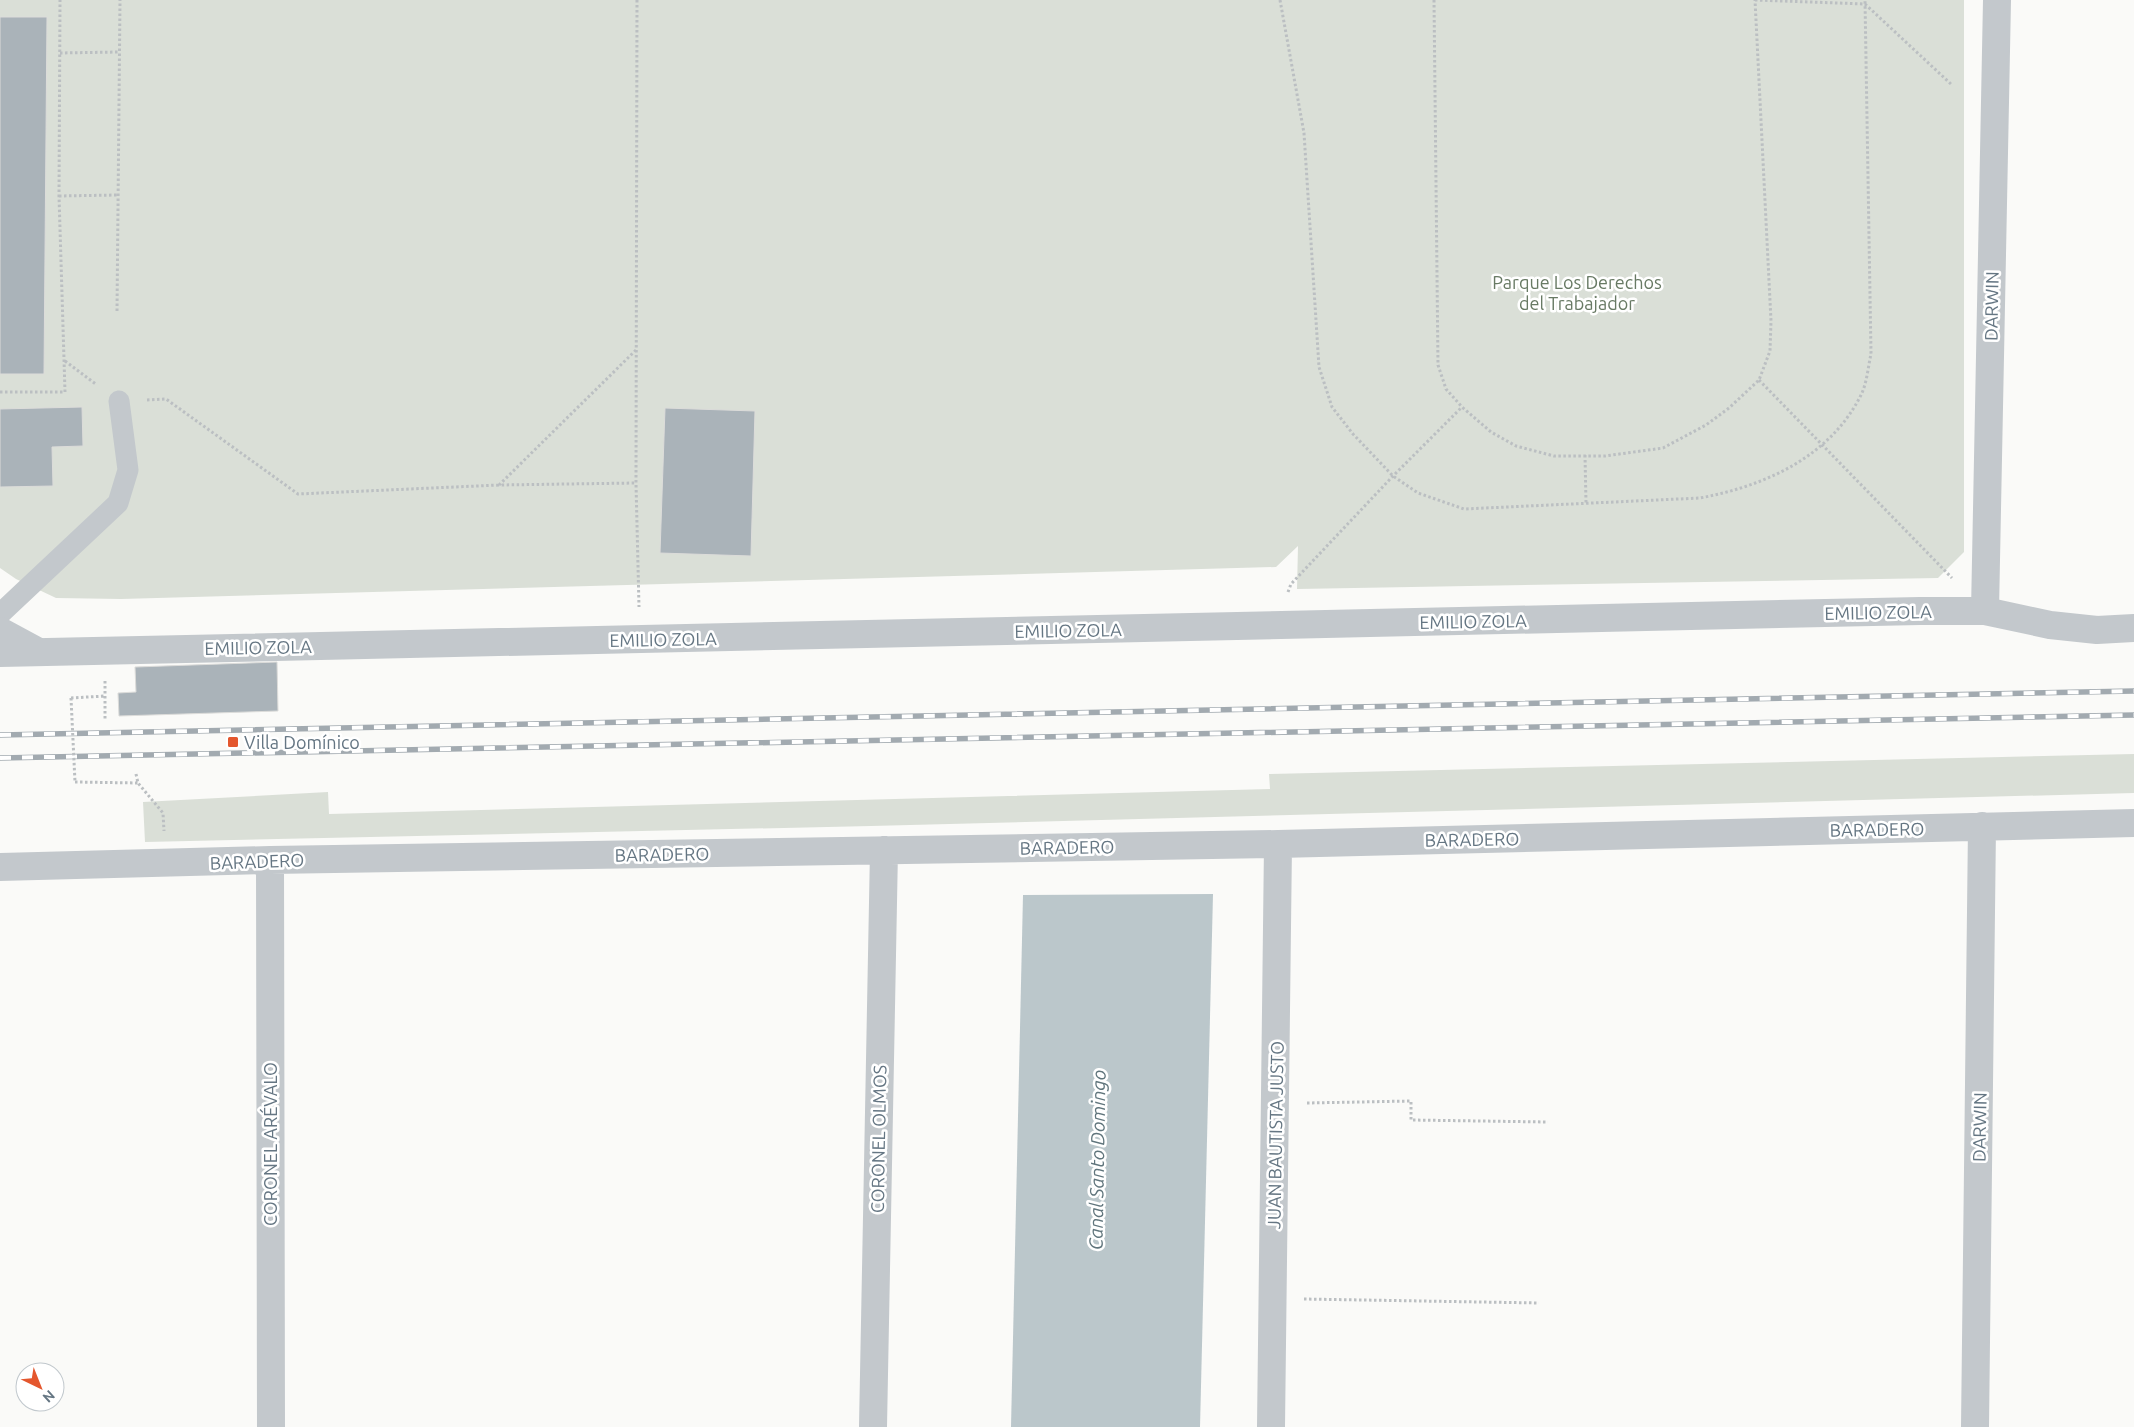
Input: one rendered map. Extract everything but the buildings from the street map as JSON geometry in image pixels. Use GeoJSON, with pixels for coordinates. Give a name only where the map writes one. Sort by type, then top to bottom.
{"type":"FeatureCollection","features":[{"type":"Feature","properties":{"kind":"street","name":"DARWIN"},"geometry":{"type":"LineString","coordinates":[[1984,611],[1997,0]]}},
{"type":"Feature","properties":{"kind":"street","name":"EMILIO ZOLA"},"geometry":{"type":"LineString","coordinates":[[0,654],[1920,610],[1984,611],[2050,624],[2097,630],[2134,628]]}},
{"type":"Feature","properties":{"kind":"street"},"geometry":{"type":"LineString","coordinates":[[0,631],[36,652]]}},
{"type":"Feature","properties":{"kind":"street","name":"BARADERO"},"geometry":{"type":"LineString","coordinates":[[0,867],[270,860],[1278,844],[2134,823]]}},
{"type":"Feature","properties":{"kind":"street","name":"DARWIN"},"geometry":{"type":"LineString","coordinates":[[1976,1427],[1982,826]]}},
{"type":"Feature","properties":{"kind":"street","name":"JUAN BAUTISTA JUSTO"},"geometry":{"type":"LineString","coordinates":[[1271,1427],[1278,844]]}},
{"type":"Feature","properties":{"kind":"street","name":"CORONEL OLMOS"},"geometry":{"type":"LineString","coordinates":[[873,1427],[884,850]]}},
{"type":"Feature","properties":{"kind":"street","name":"CORONEL ARÉVALO"},"geometry":{"type":"LineString","coordinates":[[270,860],[271,1427]]}},
{"type":"Feature","properties":{"kind":"lane"},"geometry":{"type":"LineString","coordinates":[[0,614],[118,504],[128,470],[119,401]]}},
{"type":"Feature","properties":{"kind":"path"},"geometry":{"type":"LineString","coordinates":[[0,392],[65,392],[59,196],[60,0]]}},
{"type":"Feature","properties":{"kind":"path"},"geometry":{"type":"LineString","coordinates":[[117,311],[120,0]]}},
{"type":"Feature","properties":{"kind":"path"},"geometry":{"type":"LineString","coordinates":[[637,0],[636,483],[640,639]]}},
{"type":"Feature","properties":{"kind":"path"},"geometry":{"type":"LineString","coordinates":[[1280,0],[1304,133],[1319,367],[1332,407],[1353,434],[1393,476],[1418,493],[1464,510],[1700,498],[1734,492],[1767,479],[1807,458],[1824,445],[1841,426],[1862,394],[1871,354],[1865,2]]}},
{"type":"Feature","properties":{"kind":"path"},"geometry":{"type":"LineString","coordinates":[[1434,0],[1438,365],[1446,389],[1462,407],[1491,432],[1516,446],[1554,456],[1605,456],[1662,448],[1706,425],[1729,408],[1758,380],[1770,351],[1770,321],[1755,0],[1865,2],[1952,85]]}},
{"type":"Feature","properties":{"kind":"path"},"geometry":{"type":"LineString","coordinates":[[60,53],[119,52]]}},
{"type":"Feature","properties":{"kind":"path"},"geometry":{"type":"LineString","coordinates":[[59,196],[118,195]]}},
{"type":"Feature","properties":{"kind":"path"},"geometry":{"type":"LineString","coordinates":[[499,485],[636,350]]}},
{"type":"Feature","properties":{"kind":"path"},"geometry":{"type":"LineString","coordinates":[[65,361],[119,401],[166,399],[298,494],[499,485],[636,483]]}},
{"type":"Feature","properties":{"kind":"path"},"geometry":{"type":"LineString","coordinates":[[1758,380],[1824,445],[1984,611]]}},
{"type":"Feature","properties":{"kind":"path"},"geometry":{"type":"LineString","coordinates":[[1273,626],[1291,584],[1393,476],[1462,407]]}},
{"type":"Feature","properties":{"kind":"path"},"geometry":{"type":"LineString","coordinates":[[1585,456],[1586,503]]}},
{"type":"Feature","properties":{"kind":"path"},"geometry":{"type":"LineString","coordinates":[[105,696],[70,698],[75,782],[138,783]]}},
{"type":"Feature","properties":{"kind":"path"},"geometry":{"type":"LineString","coordinates":[[136,774],[138,783],[164,813],[165,864]]}},
{"type":"Feature","properties":{"kind":"path"},"geometry":{"type":"LineString","coordinates":[[1275,1104],[1411,1101],[1411,1120],[1548,1122]]}},
{"type":"Feature","properties":{"kind":"path"},"geometry":{"type":"LineString","coordinates":[[1273,1299],[1538,1303]]}},
{"type":"Feature","properties":{"kind":"green space","name":"Parque Los Derechos del Trabajador"},"geometry":{"type":"Polygon","coordinates":[[[0,0],[1964,0],[1964,552],[1938,578],[1297,589],[1298,546],[1276,567],[121,599],[56,598],[16,579],[0,568],[0,0]]]}},
{"type":"Feature","properties":{"kind":"green space"},"geometry":{"type":"Polygon","coordinates":[[[2134,754],[2134,793],[871,826],[145,842],[143,802],[328,792],[329,814],[1270,789],[1269,774],[2134,754]]]}},
{"type":"Feature","properties":{"kind":"water","name":"Canal Santo Domingo"},"geometry":{"type":"Polygon","coordinates":[[[1213,894],[1200,1427],[1011,1427],[1023,895],[1213,894]]]}},
{"type":"Feature","properties":{"kind":"railway"},"geometry":{"type":"LineString","coordinates":[[0,735],[2134,691]]}},
{"type":"Feature","properties":{"kind":"railway"},"geometry":{"type":"LineString","coordinates":[[0,758],[2134,715]]}},
{"type":"Feature","properties":{"kind":"place","name":"Villa Domínico"},"geometry":{"type":"Point","coordinates":[233,742]}}]}
